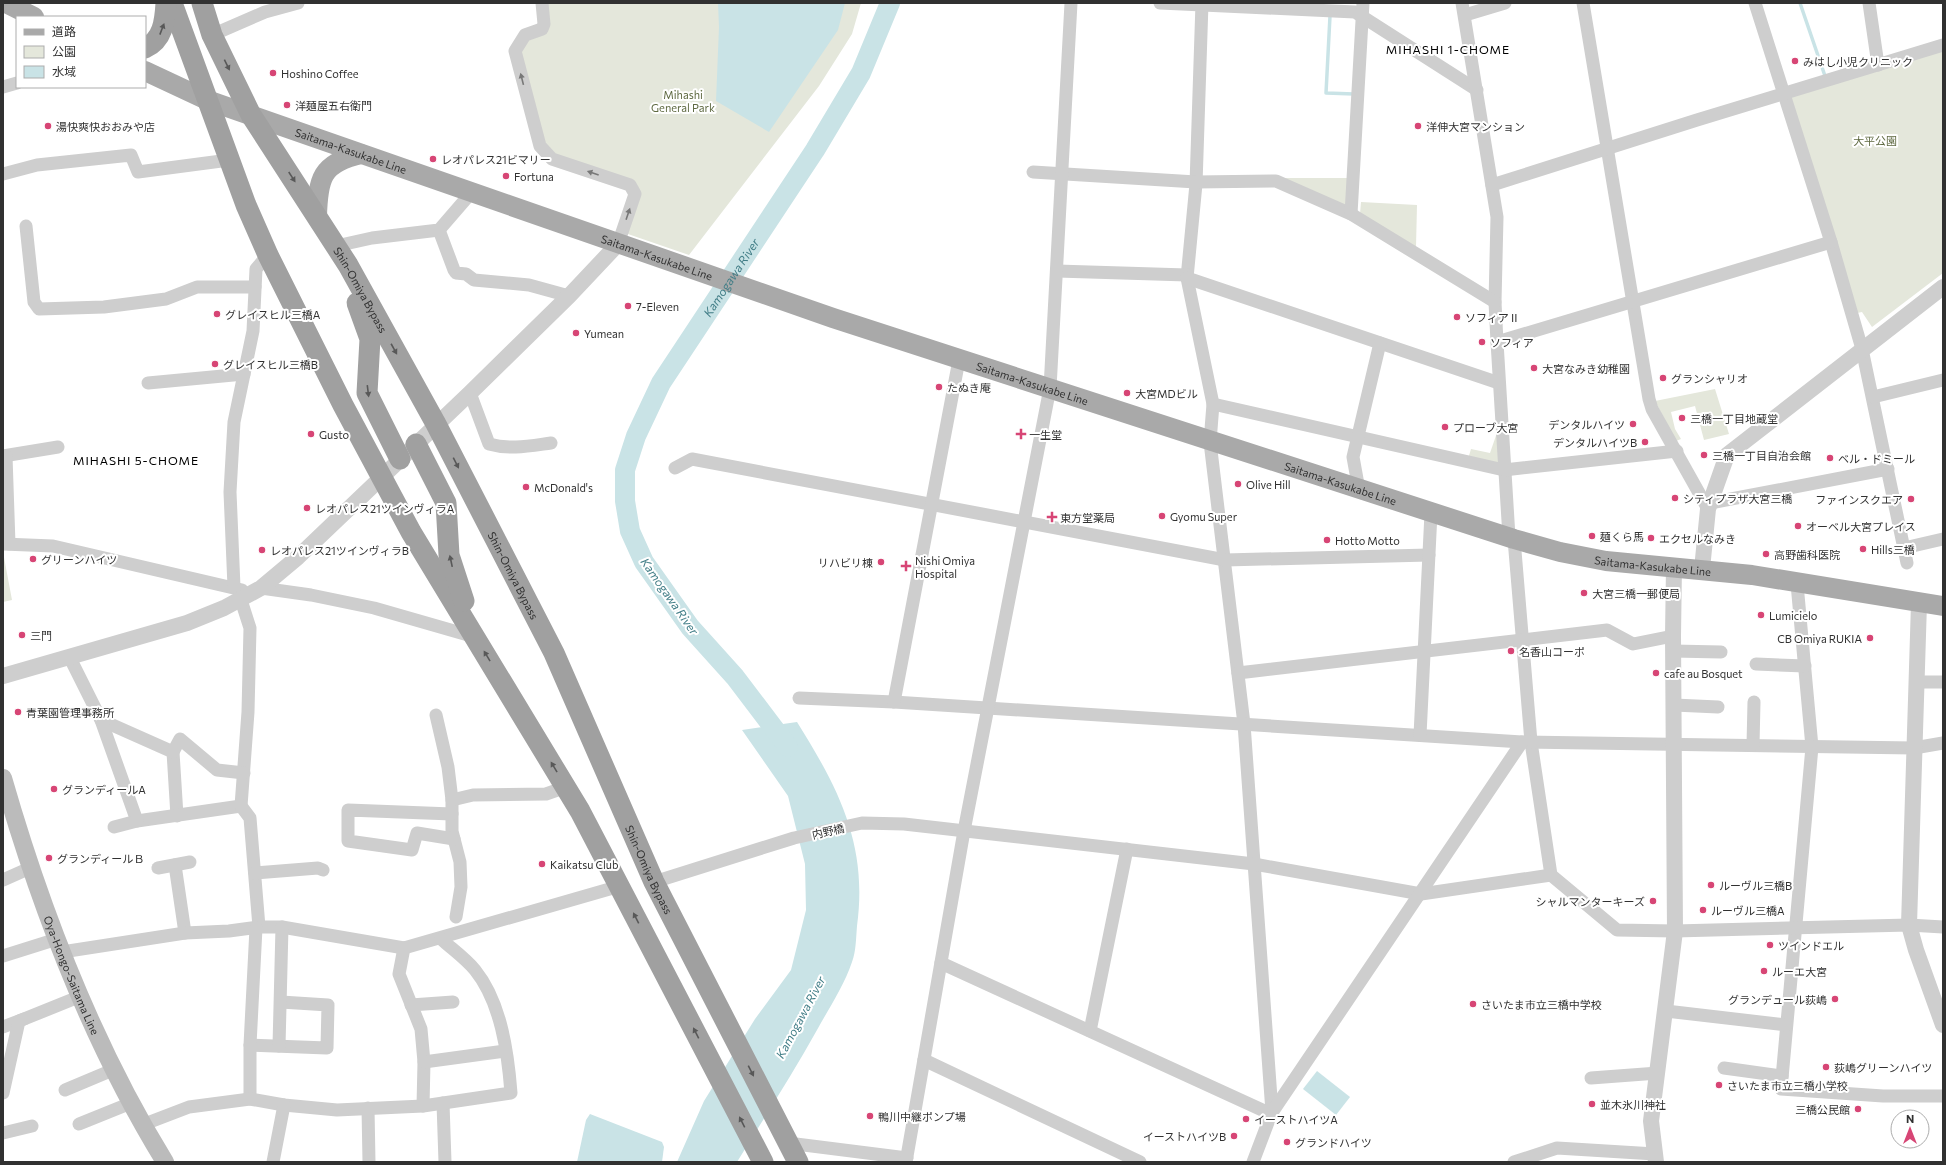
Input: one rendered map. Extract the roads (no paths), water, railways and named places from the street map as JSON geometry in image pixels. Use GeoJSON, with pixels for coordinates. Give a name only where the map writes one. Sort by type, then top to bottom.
{"type":"FeatureCollection","features":[{"type":"Feature","properties":{"kind":"highway"},"geometry":{"type":"LineString","coordinates":[[146,48],[151,46],[161,32],[166,17],[166,3]]}},
{"type":"Feature","properties":{"kind":"highway"},"geometry":{"type":"LineString","coordinates":[[172,3],[229,160],[268,255],[381,478],[411,532],[566,787],[620,886],[762,1160]]}},
{"type":"Feature","properties":{"kind":"highway","name":"Shin-Omiya Bypass"},"geometry":{"type":"LineString","coordinates":[[202,3],[212,35],[251,116],[336,246],[436,424],[554,654],[654,882],[798,1162]]}},
{"type":"Feature","properties":{"kind":"highway"},"geometry":{"type":"LineString","coordinates":[[336,246],[370,339],[367,393],[400,459]]}},
{"type":"Feature","properties":{"kind":"highway"},"geometry":{"type":"LineString","coordinates":[[416,444],[446,503],[449,555],[476,638]]}},
{"type":"Feature","properties":{"kind":"main road"},"geometry":{"type":"LineString","coordinates":[[6,3],[32,16]]}},
{"type":"Feature","properties":{"kind":"main road","name":"Saitama-Kasukabe Line"},"geometry":{"type":"LineString","coordinates":[[146,71],[207,100],[251,116],[762,294],[1210,442],[1512,538],[1560,552],[1606,561],[1674,566],[1752,575],[1797,584],[1943,606]]}},
{"type":"Feature","properties":{"kind":"main road"},"geometry":{"type":"LineString","coordinates":[[317,216],[320,183],[333,163],[342,158],[361,154]]}},
{"type":"Feature","properties":{"kind":"main road","name":"Oya-Hongo-Saitama Line"},"geometry":{"type":"LineString","coordinates":[[3,778],[8,813],[80,996],[142,1126],[165,1162]]}},
{"type":"Feature","properties":{"kind":"street"},"geometry":{"type":"LineString","coordinates":[[212,35],[264,7],[298,3]]}},
{"type":"Feature","properties":{"kind":"street"},"geometry":{"type":"LineString","coordinates":[[3,676],[187,624],[247,592],[298,557],[470,393],[569,296],[618,244],[635,194],[630,185],[552,159],[540,146],[515,51],[525,35],[542,29],[544,24],[542,3]]}},
{"type":"Feature","properties":{"kind":"street"},"geometry":{"type":"LineString","coordinates":[[788,1143],[907,1160],[964,831],[1050,388],[1071,3]]}},
{"type":"Feature","properties":{"kind":"street"},"geometry":{"type":"LineString","coordinates":[[1160,3],[1355,12],[1477,90]]}},
{"type":"Feature","properties":{"kind":"street"},"geometry":{"type":"LineString","coordinates":[[1351,214],[1363,3]]}},
{"type":"Feature","properties":{"kind":"street"},"geometry":{"type":"LineString","coordinates":[[1505,3],[1463,9],[1497,217],[1495,302],[1496,342],[1504,470],[1523,641],[1527,742],[1551,875],[1617,930],[1909,924],[1943,927]]}},
{"type":"Feature","properties":{"kind":"street"},"geometry":{"type":"LineString","coordinates":[[1583,3],[1649,398],[1652,409],[1709,506]]}},
{"type":"Feature","properties":{"kind":"street"},"geometry":{"type":"LineString","coordinates":[[1755,3],[1785,93],[1862,349],[1907,563]]}},
{"type":"Feature","properties":{"kind":"street"},"geometry":{"type":"LineString","coordinates":[[1869,3],[1878,65]]}},
{"type":"Feature","properties":{"kind":"street"},"geometry":{"type":"LineString","coordinates":[[1202,4],[1196,182],[1187,276],[1214,404],[1210,442],[1244,724],[1271,1114]]}},
{"type":"Feature","properties":{"kind":"street"},"geometry":{"type":"LineString","coordinates":[[1492,185],[1607,148],[1943,45]]}},
{"type":"Feature","properties":{"kind":"street"},"geometry":{"type":"LineString","coordinates":[[3,87],[16,84]]}},
{"type":"Feature","properties":{"kind":"street"},"geometry":{"type":"LineString","coordinates":[[4,172],[37,165],[132,155],[138,172],[229,160]]}},
{"type":"Feature","properties":{"kind":"street"},"geometry":{"type":"LineString","coordinates":[[1033,172],[1062,175],[1196,182],[1276,181],[1351,214],[1495,302]]}},
{"type":"Feature","properties":{"kind":"street"},"geometry":{"type":"LineString","coordinates":[[336,246],[372,238],[439,230],[471,192]]}},
{"type":"Feature","properties":{"kind":"street"},"geometry":{"type":"LineString","coordinates":[[26,226],[34,302],[39,309],[104,307],[166,299],[197,287],[255,287]]}},
{"type":"Feature","properties":{"kind":"street"},"geometry":{"type":"LineString","coordinates":[[439,230],[456,273],[466,274],[474,280],[529,285],[569,296]]}},
{"type":"Feature","properties":{"kind":"street"},"geometry":{"type":"LineString","coordinates":[[1496,342],[1831,242]]}},
{"type":"Feature","properties":{"kind":"street"},"geometry":{"type":"LineString","coordinates":[[250,1099],[250,1045],[258,927],[250,818],[241,806],[244,773],[250,628],[247,592],[230,492],[234,422],[253,331],[256,269],[268,255]]}},
{"type":"Feature","properties":{"kind":"street"},"geometry":{"type":"LineString","coordinates":[[1057,271],[1187,276],[1499,383]]}},
{"type":"Feature","properties":{"kind":"street"},"geometry":{"type":"LineString","coordinates":[[1702,569],[1709,506],[1727,455],[1943,287]]}},
{"type":"Feature","properties":{"kind":"street"},"geometry":{"type":"LineString","coordinates":[[1359,490],[1353,457],[1380,343]]}},
{"type":"Feature","properties":{"kind":"street"},"geometry":{"type":"LineString","coordinates":[[894,702],[959,360]]}},
{"type":"Feature","properties":{"kind":"street"},"geometry":{"type":"LineString","coordinates":[[148,383],[244,374]]}},
{"type":"Feature","properties":{"kind":"street"},"geometry":{"type":"LineString","coordinates":[[1873,397],[1943,380]]}},
{"type":"Feature","properties":{"kind":"street"},"geometry":{"type":"LineString","coordinates":[[470,393],[489,444],[500,447],[514,448],[551,443]]}},
{"type":"Feature","properties":{"kind":"street"},"geometry":{"type":"LineString","coordinates":[[1214,404],[1504,470],[1677,451]]}},
{"type":"Feature","properties":{"kind":"street"},"geometry":{"type":"LineString","coordinates":[[58,447],[5,456],[6,544],[60,547],[247,592],[311,595],[374,608],[476,638]]}},
{"type":"Feature","properties":{"kind":"street"},"geometry":{"type":"LineString","coordinates":[[675,468],[692,460],[1225,560],[1429,555]]}},
{"type":"Feature","properties":{"kind":"street"},"geometry":{"type":"LineString","coordinates":[[1709,506],[1888,469]]}},
{"type":"Feature","properties":{"kind":"street"},"geometry":{"type":"LineString","coordinates":[[1420,735],[1431,513]]}},
{"type":"Feature","properties":{"kind":"street"},"geometry":{"type":"LineString","coordinates":[[1904,548],[1943,540]]}},
{"type":"Feature","properties":{"kind":"street"},"geometry":{"type":"LineString","coordinates":[[1514,1162],[1557,1148],[1655,1158],[1652,1121],[1675,930],[1675,744],[1673,643],[1674,566]]}},
{"type":"Feature","properties":{"kind":"street"},"geometry":{"type":"LineString","coordinates":[[1797,584],[1812,747],[1780,1089],[1883,1096],[1943,1096]]}},
{"type":"Feature","properties":{"kind":"street"},"geometry":{"type":"LineString","coordinates":[[1919,603],[1909,924],[1916,950],[1943,1025]]}},
{"type":"Feature","properties":{"kind":"street"},"geometry":{"type":"LineString","coordinates":[[1238,673],[1523,641],[1607,630],[1633,644],[1673,643],[1721,652]]}},
{"type":"Feature","properties":{"kind":"street"},"geometry":{"type":"LineString","coordinates":[[70,658],[101,720],[137,821]]}},
{"type":"Feature","properties":{"kind":"street"},"geometry":{"type":"LineString","coordinates":[[1756,664],[1805,666]]}},
{"type":"Feature","properties":{"kind":"street"},"geometry":{"type":"LineString","coordinates":[[1916,682],[1943,682]]}},
{"type":"Feature","properties":{"kind":"street"},"geometry":{"type":"LineString","coordinates":[[799,698],[894,702],[1527,742],[1914,748],[1943,743]]}},
{"type":"Feature","properties":{"kind":"street"},"geometry":{"type":"LineString","coordinates":[[1753,745],[1754,702]]}},
{"type":"Feature","properties":{"kind":"street"},"geometry":{"type":"LineString","coordinates":[[1674,705],[1718,707]]}},
{"type":"Feature","properties":{"kind":"street"},"geometry":{"type":"LineString","coordinates":[[436,715],[448,768],[452,800],[454,839],[460,862],[461,887],[456,917]]}},
{"type":"Feature","properties":{"kind":"street"},"geometry":{"type":"LineString","coordinates":[[101,720],[173,752]]}},
{"type":"Feature","properties":{"kind":"street"},"geometry":{"type":"LineString","coordinates":[[177,816],[173,752],[180,739],[217,770],[244,773]]}},
{"type":"Feature","properties":{"kind":"street"},"geometry":{"type":"LineString","coordinates":[[1253,1162],[1271,1114],[1527,742]]}},
{"type":"Feature","properties":{"kind":"street"},"geometry":{"type":"LineString","coordinates":[[452,800],[473,795],[546,794],[566,787]]}},
{"type":"Feature","properties":{"kind":"street"},"geometry":{"type":"LineString","coordinates":[[114,827],[137,821],[241,806]]}},
{"type":"Feature","properties":{"kind":"street"},"geometry":{"type":"LineString","coordinates":[[452,814],[348,810],[348,842],[412,850],[416,833],[454,839]]}},
{"type":"Feature","properties":{"kind":"street","name":"内野橋"},"geometry":{"type":"LineString","coordinates":[[654,882],[794,838],[862,823],[904,824],[1254,864],[1421,894],[1551,875]]}},
{"type":"Feature","properties":{"kind":"street"},"geometry":{"type":"LineString","coordinates":[[1090,1031],[1128,849]]}},
{"type":"Feature","properties":{"kind":"street"},"geometry":{"type":"LineString","coordinates":[[158,868],[190,862]]}},
{"type":"Feature","properties":{"kind":"street"},"geometry":{"type":"LineString","coordinates":[[175,865],[186,933]]}},
{"type":"Feature","properties":{"kind":"street"},"geometry":{"type":"LineString","coordinates":[[3,880],[30,868]]}},
{"type":"Feature","properties":{"kind":"street"},"geometry":{"type":"LineString","coordinates":[[255,873],[318,868],[323,870]]}},
{"type":"Feature","properties":{"kind":"street"},"geometry":{"type":"LineString","coordinates":[[3,956],[60,945],[186,933],[229,931],[258,927],[282,927],[404,948],[441,939],[620,886]]}},
{"type":"Feature","properties":{"kind":"street"},"geometry":{"type":"LineString","coordinates":[[279,1046],[282,927]]}},
{"type":"Feature","properties":{"kind":"street"},"geometry":{"type":"LineString","coordinates":[[142,1126],[189,1107],[250,1099],[284,1105],[337,1110],[423,1106],[511,1093],[505,1051],[496,1007],[475,970],[441,939]]}},
{"type":"Feature","properties":{"kind":"street"},"geometry":{"type":"LineString","coordinates":[[404,948],[398,974],[421,1029],[424,1062],[423,1106]]}},
{"type":"Feature","properties":{"kind":"street"},"geometry":{"type":"LineString","coordinates":[[941,963],[1271,1114]]}},
{"type":"Feature","properties":{"kind":"street"},"geometry":{"type":"LineString","coordinates":[[3,1027],[80,996]]}},
{"type":"Feature","properties":{"kind":"street"},"geometry":{"type":"LineString","coordinates":[[250,1045],[327,1048],[328,1005],[281,1002]]}},
{"type":"Feature","properties":{"kind":"street"},"geometry":{"type":"LineString","coordinates":[[411,1005],[453,1002]]}},
{"type":"Feature","properties":{"kind":"street"},"geometry":{"type":"LineString","coordinates":[[1666,1011],[1786,1025]]}},
{"type":"Feature","properties":{"kind":"street"},"geometry":{"type":"LineString","coordinates":[[3,1093],[19,1021],[24,1019]]}},
{"type":"Feature","properties":{"kind":"street"},"geometry":{"type":"LineString","coordinates":[[424,1062],[505,1051]]}},
{"type":"Feature","properties":{"kind":"street"},"geometry":{"type":"LineString","coordinates":[[924,1060],[1140,1162]]}},
{"type":"Feature","properties":{"kind":"street"},"geometry":{"type":"LineString","coordinates":[[1724,1068],[1782,1076]]}},
{"type":"Feature","properties":{"kind":"street"},"geometry":{"type":"LineString","coordinates":[[65,1090],[115,1069]]}},
{"type":"Feature","properties":{"kind":"street"},"geometry":{"type":"LineString","coordinates":[[1591,1078],[1658,1073]]}},
{"type":"Feature","properties":{"kind":"street"},"geometry":{"type":"LineString","coordinates":[[79,1124],[131,1103]]}},
{"type":"Feature","properties":{"kind":"street"},"geometry":{"type":"LineString","coordinates":[[443,1103],[445,1162]]}},
{"type":"Feature","properties":{"kind":"street"},"geometry":{"type":"LineString","coordinates":[[273,1162],[284,1105]]}},
{"type":"Feature","properties":{"kind":"street"},"geometry":{"type":"LineString","coordinates":[[368,1108],[369,1162]]}},
{"type":"Feature","properties":{"kind":"street"},"geometry":{"type":"LineString","coordinates":[[3,1133],[32,1126]]}},
{"type":"Feature","properties":{"kind":"water"},"geometry":{"type":"Polygon","coordinates":[[[718,3],[845,3],[838,30],[769,132],[716,101],[719,27],[718,3]]]}},
{"type":"Feature","properties":{"kind":"water"},"geometry":{"type":"Polygon","coordinates":[[[797,722],[826,771],[847,819],[854,844],[858,869],[859,897],[856,945],[853,958],[841,988],[788,1080],[737,1162],[677,1162],[704,1101],[755,1019],[791,970],[806,910],[805,864],[788,796],[742,730],[797,722]]]}},
{"type":"Feature","properties":{"kind":"water"},"geometry":{"type":"Polygon","coordinates":[[[1317,1071],[1350,1097],[1336,1115],[1303,1089],[1317,1071]]]}},
{"type":"Feature","properties":{"kind":"water"},"geometry":{"type":"Polygon","coordinates":[[[590,1114],[662,1142],[664,1147],[662,1162],[577,1162],[586,1120],[590,1114]]]}},
{"type":"Feature","properties":{"kind":"waterway","name":"Kamogawa River"},"geometry":{"type":"LineString","coordinates":[[788,747],[735,677],[690,627],[644,562],[630,531],[625,501],[625,470],[636,436],[661,383],[815,150],[861,73],[890,3]]}},
{"type":"Feature","properties":{"kind":"waterway"},"geometry":{"type":"LineString","coordinates":[[1800,3],[1825,76]]}},
{"type":"Feature","properties":{"kind":"waterway"},"geometry":{"type":"LineString","coordinates":[[1330,16],[1326,93],[1354,94]]}},
{"type":"Feature","properties":{"kind":"place","name":"みはし小児クリニック"},"geometry":{"type":"Point","coordinates":[1795,61]}},
{"type":"Feature","properties":{"kind":"place","name":"Hoshino Coffee"},"geometry":{"type":"Point","coordinates":[273,73]}},
{"type":"Feature","properties":{"kind":"place","name":"洋麺屋五右衛門"},"geometry":{"type":"Point","coordinates":[287,105]}},
{"type":"Feature","properties":{"kind":"place","name":"湯快爽快おおみや店"},"geometry":{"type":"Point","coordinates":[48,126]}},
{"type":"Feature","properties":{"kind":"place","name":"洋伸大宮マンション"},"geometry":{"type":"Point","coordinates":[1418,126]}},
{"type":"Feature","properties":{"kind":"place","name":"レオパレス21ビマリー"},"geometry":{"type":"Point","coordinates":[433,159]}},
{"type":"Feature","properties":{"kind":"place","name":"Fortuna"},"geometry":{"type":"Point","coordinates":[506,176]}},
{"type":"Feature","properties":{"kind":"place","name":"7-Eleven"},"geometry":{"type":"Point","coordinates":[628,306]}},
{"type":"Feature","properties":{"kind":"place","name":"グレイスヒル三橋A"},"geometry":{"type":"Point","coordinates":[217,314]}},
{"type":"Feature","properties":{"kind":"place","name":"ソフィアⅡ"},"geometry":{"type":"Point","coordinates":[1457,317]}},
{"type":"Feature","properties":{"kind":"place","name":"Yumean"},"geometry":{"type":"Point","coordinates":[576,333]}},
{"type":"Feature","properties":{"kind":"place","name":"ソフィア"},"geometry":{"type":"Point","coordinates":[1482,342]}},
{"type":"Feature","properties":{"kind":"place","name":"グレイスヒル三橋B"},"geometry":{"type":"Point","coordinates":[215,364]}},
{"type":"Feature","properties":{"kind":"place","name":"大宮なみき幼稚園"},"geometry":{"type":"Point","coordinates":[1534,368]}},
{"type":"Feature","properties":{"kind":"place","name":"グランシャリオ"},"geometry":{"type":"Point","coordinates":[1663,378]}},
{"type":"Feature","properties":{"kind":"place","name":"たぬき庵"},"geometry":{"type":"Point","coordinates":[939,387]}},
{"type":"Feature","properties":{"kind":"place","name":"大宮MDビル"},"geometry":{"type":"Point","coordinates":[1127,393]}},
{"type":"Feature","properties":{"kind":"place","name":"三橋一丁目地蔵堂"},"geometry":{"type":"Point","coordinates":[1682,418]}},
{"type":"Feature","properties":{"kind":"place","name":"デンタルハイツ"},"geometry":{"type":"Point","coordinates":[1633,424]}},
{"type":"Feature","properties":{"kind":"place","name":"プローブ大宮"},"geometry":{"type":"Point","coordinates":[1445,427]}},
{"type":"Feature","properties":{"kind":"place","name":"Gusto"},"geometry":{"type":"Point","coordinates":[311,434]}},
{"type":"Feature","properties":{"kind":"place","name":"一生堂"},"geometry":{"type":"Point","coordinates":[1021,434]}},
{"type":"Feature","properties":{"kind":"place","name":"デンタルハイツB"},"geometry":{"type":"Point","coordinates":[1645,442]}},
{"type":"Feature","properties":{"kind":"place","name":"三橋一丁目自治会館"},"geometry":{"type":"Point","coordinates":[1704,455]}},
{"type":"Feature","properties":{"kind":"place","name":"ベル・ドミール"},"geometry":{"type":"Point","coordinates":[1830,458]}},
{"type":"Feature","properties":{"kind":"place","name":"Olive Hill"},"geometry":{"type":"Point","coordinates":[1238,484]}},
{"type":"Feature","properties":{"kind":"place","name":"McDonald's"},"geometry":{"type":"Point","coordinates":[526,487]}},
{"type":"Feature","properties":{"kind":"place","name":"シティプラザ大宮三橋"},"geometry":{"type":"Point","coordinates":[1675,498]}},
{"type":"Feature","properties":{"kind":"place","name":"ファインスクエア"},"geometry":{"type":"Point","coordinates":[1911,499]}},
{"type":"Feature","properties":{"kind":"place","name":"レオパレス21ツインヴィラA"},"geometry":{"type":"Point","coordinates":[307,508]}},
{"type":"Feature","properties":{"kind":"place","name":"Gyomu Super"},"geometry":{"type":"Point","coordinates":[1162,516]}},
{"type":"Feature","properties":{"kind":"place","name":"東方堂薬局"},"geometry":{"type":"Point","coordinates":[1052,517]}},
{"type":"Feature","properties":{"kind":"place","name":"オーベル大宮プレイス"},"geometry":{"type":"Point","coordinates":[1798,526]}},
{"type":"Feature","properties":{"kind":"place","name":"麺くら馬"},"geometry":{"type":"Point","coordinates":[1592,536]}},
{"type":"Feature","properties":{"kind":"place","name":"エクセルなみき"},"geometry":{"type":"Point","coordinates":[1651,538]}},
{"type":"Feature","properties":{"kind":"place","name":"Hotto Motto"},"geometry":{"type":"Point","coordinates":[1327,540]}},
{"type":"Feature","properties":{"kind":"place","name":"Hills三橋"},"geometry":{"type":"Point","coordinates":[1863,549]}},
{"type":"Feature","properties":{"kind":"place","name":"レオパレス21ツインヴィラB"},"geometry":{"type":"Point","coordinates":[262,550]}},
{"type":"Feature","properties":{"kind":"place","name":"高野歯科医院"},"geometry":{"type":"Point","coordinates":[1766,554]}},
{"type":"Feature","properties":{"kind":"place","name":"グリーンハイツ"},"geometry":{"type":"Point","coordinates":[33,559]}},
{"type":"Feature","properties":{"kind":"place","name":"リハビリ棟"},"geometry":{"type":"Point","coordinates":[881,562]}},
{"type":"Feature","properties":{"kind":"place","name":"Nishi Omiya Hospital"},"geometry":{"type":"Point","coordinates":[906,566]}},
{"type":"Feature","properties":{"kind":"place","name":"大宮三橋一郵便局"},"geometry":{"type":"Point","coordinates":[1584,593]}},
{"type":"Feature","properties":{"kind":"place","name":"Lumicielo"},"geometry":{"type":"Point","coordinates":[1761,615]}},
{"type":"Feature","properties":{"kind":"place","name":"三門"},"geometry":{"type":"Point","coordinates":[22,635]}},
{"type":"Feature","properties":{"kind":"place","name":"CB Omiya RUKIA"},"geometry":{"type":"Point","coordinates":[1870,638]}},
{"type":"Feature","properties":{"kind":"place","name":"名香山コーポ"},"geometry":{"type":"Point","coordinates":[1511,651]}},
{"type":"Feature","properties":{"kind":"place","name":"cafe au Bosquet"},"geometry":{"type":"Point","coordinates":[1656,673]}},
{"type":"Feature","properties":{"kind":"place","name":"青葉園管理事務所"},"geometry":{"type":"Point","coordinates":[18,712]}},
{"type":"Feature","properties":{"kind":"place","name":"グランディールA"},"geometry":{"type":"Point","coordinates":[54,789]}},
{"type":"Feature","properties":{"kind":"place","name":"グランディールＢ"},"geometry":{"type":"Point","coordinates":[49,858]}},
{"type":"Feature","properties":{"kind":"place","name":"Kaikatsu Club"},"geometry":{"type":"Point","coordinates":[542,864]}},
{"type":"Feature","properties":{"kind":"place","name":"ルーヴル三橋B"},"geometry":{"type":"Point","coordinates":[1711,885]}},
{"type":"Feature","properties":{"kind":"place","name":"シャルマンターキーズ"},"geometry":{"type":"Point","coordinates":[1653,901]}},
{"type":"Feature","properties":{"kind":"place","name":"ルーヴル三橋A"},"geometry":{"type":"Point","coordinates":[1703,910]}},
{"type":"Feature","properties":{"kind":"place","name":"ツインドエル"},"geometry":{"type":"Point","coordinates":[1770,945]}},
{"type":"Feature","properties":{"kind":"place","name":"ルーエ大宮"},"geometry":{"type":"Point","coordinates":[1764,971]}},
{"type":"Feature","properties":{"kind":"place","name":"グランデュール荻嶋"},"geometry":{"type":"Point","coordinates":[1835,999]}},
{"type":"Feature","properties":{"kind":"place","name":"さいたま市立三橋中学校"},"geometry":{"type":"Point","coordinates":[1473,1004]}},
{"type":"Feature","properties":{"kind":"place","name":"荻嶋グリーンハイツ"},"geometry":{"type":"Point","coordinates":[1826,1067]}},
{"type":"Feature","properties":{"kind":"place","name":"さいたま市立三橋小学校"},"geometry":{"type":"Point","coordinates":[1719,1085]}},
{"type":"Feature","properties":{"kind":"place","name":"並木氷川神社"},"geometry":{"type":"Point","coordinates":[1592,1104]}},
{"type":"Feature","properties":{"kind":"place","name":"三橋公民館"},"geometry":{"type":"Point","coordinates":[1858,1109]}},
{"type":"Feature","properties":{"kind":"place","name":"鴨川中継ポンプ場"},"geometry":{"type":"Point","coordinates":[870,1116]}},
{"type":"Feature","properties":{"kind":"place","name":"イーストハイツA"},"geometry":{"type":"Point","coordinates":[1246,1119]}},
{"type":"Feature","properties":{"kind":"place","name":"イーストハイツB"},"geometry":{"type":"Point","coordinates":[1234,1136]}},
{"type":"Feature","properties":{"kind":"place","name":"グランドハイツ"},"geometry":{"type":"Point","coordinates":[1287,1142]}},
{"type":"Feature","properties":{"kind":"district","name":"MIHASHI 1-CHOME"},"geometry":{"type":"Point","coordinates":[1448,49]}},
{"type":"Feature","properties":{"kind":"district","name":"MIHASHI 5-CHOME"},"geometry":{"type":"Point","coordinates":[136,460]}},
{"type":"Feature","properties":{"kind":"park label","name":"Mihashi General Park"},"geometry":{"type":"Point","coordinates":[683,100]}},
{"type":"Feature","properties":{"kind":"park label","name":"大平公園"},"geometry":{"type":"Point","coordinates":[1875,140]}}]}
